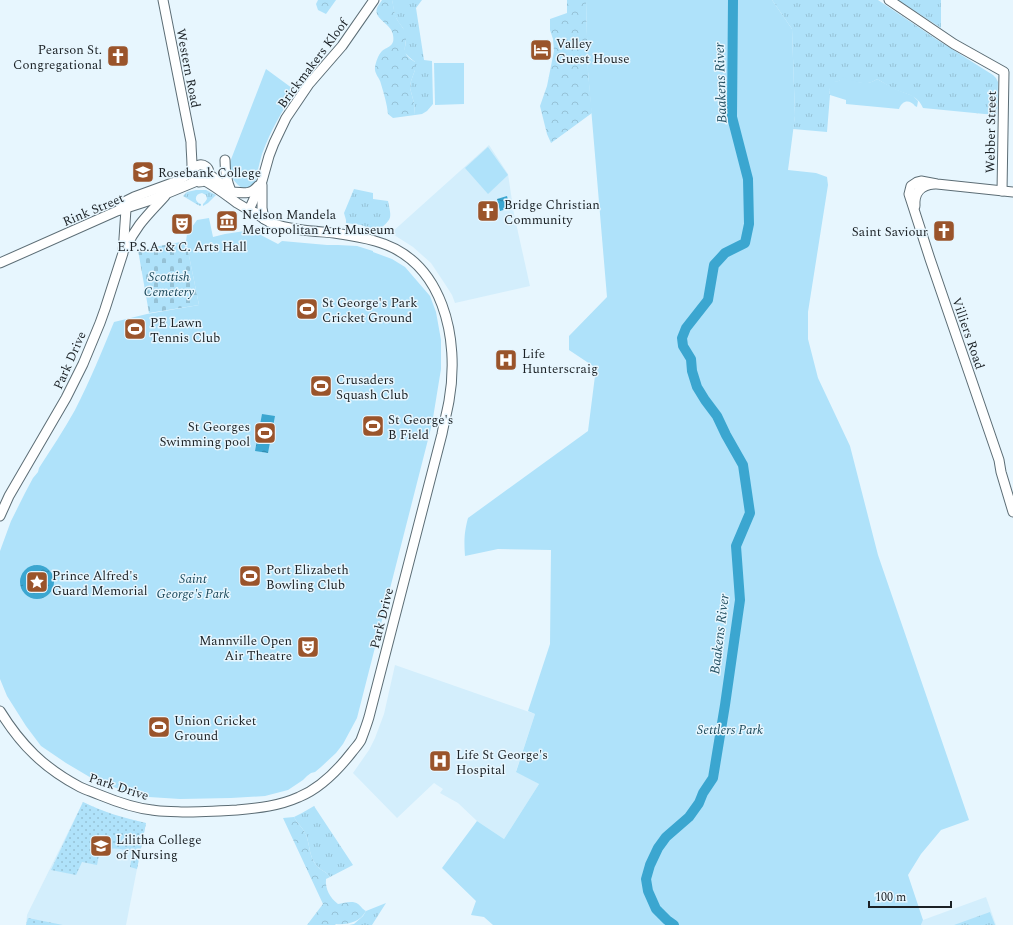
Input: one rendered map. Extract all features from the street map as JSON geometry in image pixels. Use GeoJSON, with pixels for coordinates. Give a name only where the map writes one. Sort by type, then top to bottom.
{"type":"FeatureCollection","features":[{"type":"Feature","properties":{"kind":"street","name":"Western Road"},"geometry":{"type":"LineString","coordinates":[[163,0],[191,142],[191,155],[194,169]]}},
{"type":"Feature","properties":{"kind":"street","name":"Brickmakers Kloof"},"geometry":{"type":"LineString","coordinates":[[252,210],[274,143],[290,112],[309,84],[342,46],[374,0]]}},
{"type":"Feature","properties":{"kind":"street","name":"Webber Street"},"geometry":{"type":"LineString","coordinates":[[889,0],[954,44],[1004,72],[1002,191]]}},
{"type":"Feature","properties":{"kind":"street","name":"Western Road"},"geometry":{"type":"LineString","coordinates":[[191,142],[196,154],[194,169]]}},
{"type":"Feature","properties":{"kind":"street"},"geometry":{"type":"LineString","coordinates":[[123,254],[130,238],[139,225],[172,189],[186,168],[191,155]]}},
{"type":"Feature","properties":{"kind":"street"},"geometry":{"type":"LineString","coordinates":[[225,160],[226,178],[229,192]]}},
{"type":"Feature","properties":{"kind":"street","name":"Park Drive"},"geometry":{"type":"LineString","coordinates":[[0,711],[23,744],[43,763],[82,788],[116,801],[154,811],[196,812],[268,807],[300,797],[326,780],[344,762],[360,741],[369,717],[442,434],[449,401],[452,355],[446,318],[438,293],[426,274],[407,255],[394,248],[375,241],[353,236],[291,228],[264,219],[252,210],[237,203],[229,192],[204,179],[208,169],[206,167],[202,165],[194,169]]}},
{"type":"Feature","properties":{"kind":"street"},"geometry":{"type":"LineString","coordinates":[[194,169],[193,178],[204,179]]}},
{"type":"Feature","properties":{"kind":"street","name":"Rink Street"},"geometry":{"type":"LineString","coordinates":[[0,263],[117,211],[134,197],[172,189],[194,169]]}},
{"type":"Feature","properties":{"kind":"street"},"geometry":{"type":"LineString","coordinates":[[172,189],[202,188],[248,193],[255,190],[265,172]]}},
{"type":"Feature","properties":{"kind":"street","name":"Rink Street"},"geometry":{"type":"LineString","coordinates":[[0,258],[125,205],[204,179]]}},
{"type":"Feature","properties":{"kind":"street"},"geometry":{"type":"LineString","coordinates":[[262,181],[262,208],[264,219]]}},
{"type":"Feature","properties":{"kind":"street","name":"Villiers Road"},"geometry":{"type":"LineString","coordinates":[[1002,191],[930,184],[915,189],[914,198],[915,213],[999,460],[1013,496]]}},
{"type":"Feature","properties":{"kind":"street"},"geometry":{"type":"LineString","coordinates":[[1002,191],[1013,192]]}},
{"type":"Feature","properties":{"kind":"street","name":"Park Drive"},"geometry":{"type":"LineString","coordinates":[[0,516],[9,496],[62,407],[83,364],[106,309],[123,254],[125,205]]}},
{"type":"Feature","properties":{"kind":"street","name":"Villiers Road"},"geometry":{"type":"LineString","coordinates":[[999,460],[1013,512]]}},
{"type":"Feature","properties":{"kind":"shaded area"},"geometry":{"type":"Polygon","coordinates":[[[489,145],[508,174],[514,214],[530,286],[455,303],[452,295],[431,263],[413,247],[391,233],[489,145]]]}},
{"type":"Feature","properties":{"kind":"shaded area","name":"Life St George's Hospital"},"geometry":{"type":"Polygon","coordinates":[[[395,665],[535,714],[516,771],[539,784],[504,839],[477,821],[458,803],[440,793],[443,789],[434,783],[397,818],[353,773],[369,750],[375,738],[384,714],[395,665]]]}},
{"type":"Feature","properties":{"kind":"shaded area","name":"Lilitha College of Nursing"},"geometry":{"type":"Polygon","coordinates":[[[83,802],[120,817],[146,823],[126,925],[26,925],[27,915],[83,802]]]}},
{"type":"Feature","properties":{"kind":"shaded area"},"geometry":{"type":"Polygon","coordinates":[[[986,897],[996,925],[921,925],[923,920],[986,897]]]}},
{"type":"Feature","properties":{"kind":"green space"},"geometry":{"type":"Polygon","coordinates":[[[318,0],[336,0],[326,14],[318,10],[316,4],[318,0]]]}},
{"type":"Feature","properties":{"kind":"green space"},"geometry":{"type":"Polygon","coordinates":[[[382,0],[392,0],[397,19],[404,29],[406,37],[406,54],[415,62],[415,70],[410,88],[414,103],[415,115],[393,118],[388,114],[380,82],[375,72],[375,65],[379,54],[391,45],[393,41],[392,31],[376,12],[377,7],[382,0]]]}},
{"type":"Feature","properties":{"kind":"green space"},"geometry":{"type":"Polygon","coordinates":[[[392,0],[422,0],[416,8],[424,60],[432,61],[433,104],[422,114],[415,115],[414,103],[410,88],[415,70],[415,62],[405,53],[406,40],[403,28],[395,16],[392,0]]]}},
{"type":"Feature","properties":{"kind":"green space"},"geometry":{"type":"Polygon","coordinates":[[[567,0],[586,0],[588,72],[592,113],[551,143],[547,134],[540,106],[547,86],[554,51],[553,39],[550,30],[550,19],[567,13],[567,0]]]}},
{"type":"Feature","properties":{"kind":"green space","name":"Settlers Park"},"geometry":{"type":"Polygon","coordinates":[[[586,0],[772,0],[792,29],[795,116],[788,170],[816,173],[827,177],[828,185],[808,312],[808,339],[818,378],[850,446],[878,555],[969,820],[941,830],[921,854],[908,875],[923,920],[921,925],[493,925],[484,917],[471,915],[476,901],[442,868],[477,821],[504,839],[539,784],[516,772],[535,714],[528,711],[550,644],[551,550],[498,549],[465,556],[464,546],[468,518],[588,431],[596,368],[569,350],[569,336],[607,297],[588,72],[586,0]]]}},
{"type":"Feature","properties":{"kind":"green space"},"geometry":{"type":"Polygon","coordinates":[[[772,0],[878,0],[993,75],[998,82],[997,115],[923,108],[915,98],[894,89],[877,79],[869,83],[843,80],[834,82],[829,90],[830,95],[827,132],[793,129],[795,116],[792,29],[772,0]]]}},
{"type":"Feature","properties":{"kind":"green space"},"geometry":{"type":"Polygon","coordinates":[[[898,0],[941,0],[941,28],[898,0]]]}},
{"type":"Feature","properties":{"kind":"green space"},"geometry":{"type":"Polygon","coordinates":[[[434,63],[464,63],[464,104],[435,105],[434,63]]]}},
{"type":"Feature","properties":{"kind":"green space"},"geometry":{"type":"Polygon","coordinates":[[[266,69],[296,91],[281,114],[269,137],[262,154],[255,184],[253,187],[244,190],[232,178],[230,162],[266,69]]]}},
{"type":"Feature","properties":{"kind":"green space"},"geometry":{"type":"Polygon","coordinates":[[[843,77],[856,82],[865,83],[869,83],[877,79],[895,89],[913,96],[918,101],[917,107],[911,102],[904,102],[899,109],[846,104],[846,100],[830,95],[829,90],[832,82],[840,81],[843,77]]]}},
{"type":"Feature","properties":{"kind":"green space"},"geometry":{"type":"Polygon","coordinates":[[[488,147],[508,175],[488,194],[465,168],[488,147]]]}},
{"type":"Feature","properties":{"kind":"green space"},"geometry":{"type":"Polygon","coordinates":[[[354,189],[373,193],[373,199],[388,201],[390,218],[378,231],[361,225],[346,223],[344,213],[354,189]]]}},
{"type":"Feature","properties":{"kind":"green space"},"geometry":{"type":"Polygon","coordinates":[[[206,190],[216,195],[203,206],[207,199],[206,195],[202,193],[196,196],[197,202],[201,204],[201,206],[183,196],[187,192],[206,190]]]}},
{"type":"Feature","properties":{"kind":"green space","name":"Saint George's Park"},"geometry":{"type":"Polygon","coordinates":[[[209,218],[213,237],[251,230],[278,244],[282,241],[357,246],[392,259],[405,267],[430,296],[436,312],[441,340],[441,369],[432,424],[357,718],[343,744],[321,767],[288,790],[265,796],[231,798],[180,799],[149,797],[124,791],[93,779],[41,746],[7,696],[0,679],[0,551],[11,521],[25,493],[71,417],[80,399],[96,366],[114,322],[147,314],[199,305],[186,241],[187,234],[197,220],[209,218]]]}},
{"type":"Feature","properties":{"kind":"green space","name":"Scottish Cemetery"},"geometry":{"type":"Polygon","coordinates":[[[186,241],[199,305],[149,313],[138,250],[186,241]]]}},
{"type":"Feature","properties":{"kind":"green space"},"geometry":{"type":"Polygon","coordinates":[[[83,802],[98,809],[146,823],[137,869],[130,867],[133,851],[108,849],[100,854],[97,865],[82,862],[76,875],[51,870],[83,802]]]}},
{"type":"Feature","properties":{"kind":"green space"},"geometry":{"type":"Polygon","coordinates":[[[314,806],[353,865],[330,877],[314,862],[305,833],[294,817],[314,806]]]}},
{"type":"Feature","properties":{"kind":"green space"},"geometry":{"type":"Polygon","coordinates":[[[294,817],[305,833],[314,862],[330,877],[326,879],[326,883],[327,890],[333,899],[338,904],[354,902],[366,911],[357,920],[345,924],[335,925],[307,925],[323,904],[283,818],[294,817]]]}},
{"type":"Feature","properties":{"kind":"green space"},"geometry":{"type":"Polygon","coordinates":[[[386,903],[372,925],[349,925],[354,924],[366,911],[386,903]]]}},
{"type":"Feature","properties":{"kind":"green space"},"geometry":{"type":"Polygon","coordinates":[[[990,912],[995,925],[954,925],[990,912]]]}},
{"type":"Feature","properties":{"kind":"green space"},"geometry":{"type":"Polygon","coordinates":[[[28,918],[63,925],[26,925],[28,918]]]}},
{"type":"Feature","properties":{"kind":"water"},"geometry":{"type":"Polygon","coordinates":[[[507,196],[510,208],[500,211],[497,199],[507,196]]]}},
{"type":"Feature","properties":{"kind":"water","name":"St Georges Swimming pool"},"geometry":{"type":"Polygon","coordinates":[[[262,414],[275,416],[268,453],[255,451],[262,414]]]}},
{"type":"Feature","properties":{"kind":"water"},"geometry":{"type":"Polygon","coordinates":[[[34,565],[40,565],[44,566],[51,572],[54,582],[53,589],[47,596],[40,599],[34,599],[30,598],[23,592],[20,585],[20,579],[21,575],[27,568],[34,565]]]}},
{"type":"Feature","properties":{"kind":"waterway","name":"Baakens River"},"geometry":{"type":"LineString","coordinates":[[674,925],[656,909],[648,891],[646,879],[650,865],[658,848],[666,837],[689,817],[713,778],[740,600],[736,546],[750,513],[743,465],[717,416],[697,387],[692,371],[691,359],[683,346],[682,338],[686,328],[708,300],[714,265],[725,253],[745,243],[749,224],[748,179],[732,117],[733,0]]}},
{"type":"Feature","properties":{"kind":"place","name":"Valley Guest House"},"geometry":{"type":"Point","coordinates":[541,50]}},
{"type":"Feature","properties":{"kind":"place","name":"Pearson St. Congregational"},"geometry":{"type":"Point","coordinates":[118,56]}},
{"type":"Feature","properties":{"kind":"place","name":"Rosebank College"},"geometry":{"type":"Point","coordinates":[143,172]}},
{"type":"Feature","properties":{"kind":"place","name":"Bridge Christian Community"},"geometry":{"type":"Point","coordinates":[488,211]}},
{"type":"Feature","properties":{"kind":"place","name":"Nelson Mandela Metropolitan Art Museum"},"geometry":{"type":"Point","coordinates":[227,221]}},
{"type":"Feature","properties":{"kind":"place","name":"E.P.S.A. & C. Arts Hall"},"geometry":{"type":"Point","coordinates":[182,224]}},
{"type":"Feature","properties":{"kind":"place","name":"Saint Saviour"},"geometry":{"type":"Point","coordinates":[944,231]}},
{"type":"Feature","properties":{"kind":"place","name":"St George's Park Cricket Ground"},"geometry":{"type":"Point","coordinates":[307,309]}},
{"type":"Feature","properties":{"kind":"place","name":"PE Lawn Tennis Club"},"geometry":{"type":"Point","coordinates":[135,329]}},
{"type":"Feature","properties":{"kind":"place","name":"Life Hunterscraig"},"geometry":{"type":"Point","coordinates":[506,360]}},
{"type":"Feature","properties":{"kind":"place","name":"Crusaders Squash Club"},"geometry":{"type":"Point","coordinates":[321,386]}},
{"type":"Feature","properties":{"kind":"place","name":"St George's B Field"},"geometry":{"type":"Point","coordinates":[373,426]}},
{"type":"Feature","properties":{"kind":"place","name":"St Georges Swimming pool"},"geometry":{"type":"Point","coordinates":[265,433]}},
{"type":"Feature","properties":{"kind":"place","name":"Port Elizabeth Bowling Club"},"geometry":{"type":"Point","coordinates":[250,576]}},
{"type":"Feature","properties":{"kind":"place","name":"Prince Alfred's Guard Memorial"},"geometry":{"type":"Point","coordinates":[37,582]}},
{"type":"Feature","properties":{"kind":"place","name":"Mannville Open Air Theatre"},"geometry":{"type":"Point","coordinates":[308,647]}},
{"type":"Feature","properties":{"kind":"place","name":"Union Cricket Ground"},"geometry":{"type":"Point","coordinates":[159,727]}},
{"type":"Feature","properties":{"kind":"place","name":"Life St George's Hospital"},"geometry":{"type":"Point","coordinates":[440,761]}},
{"type":"Feature","properties":{"kind":"place","name":"Lilitha College of Nursing"},"geometry":{"type":"Point","coordinates":[101,846]}}]}
